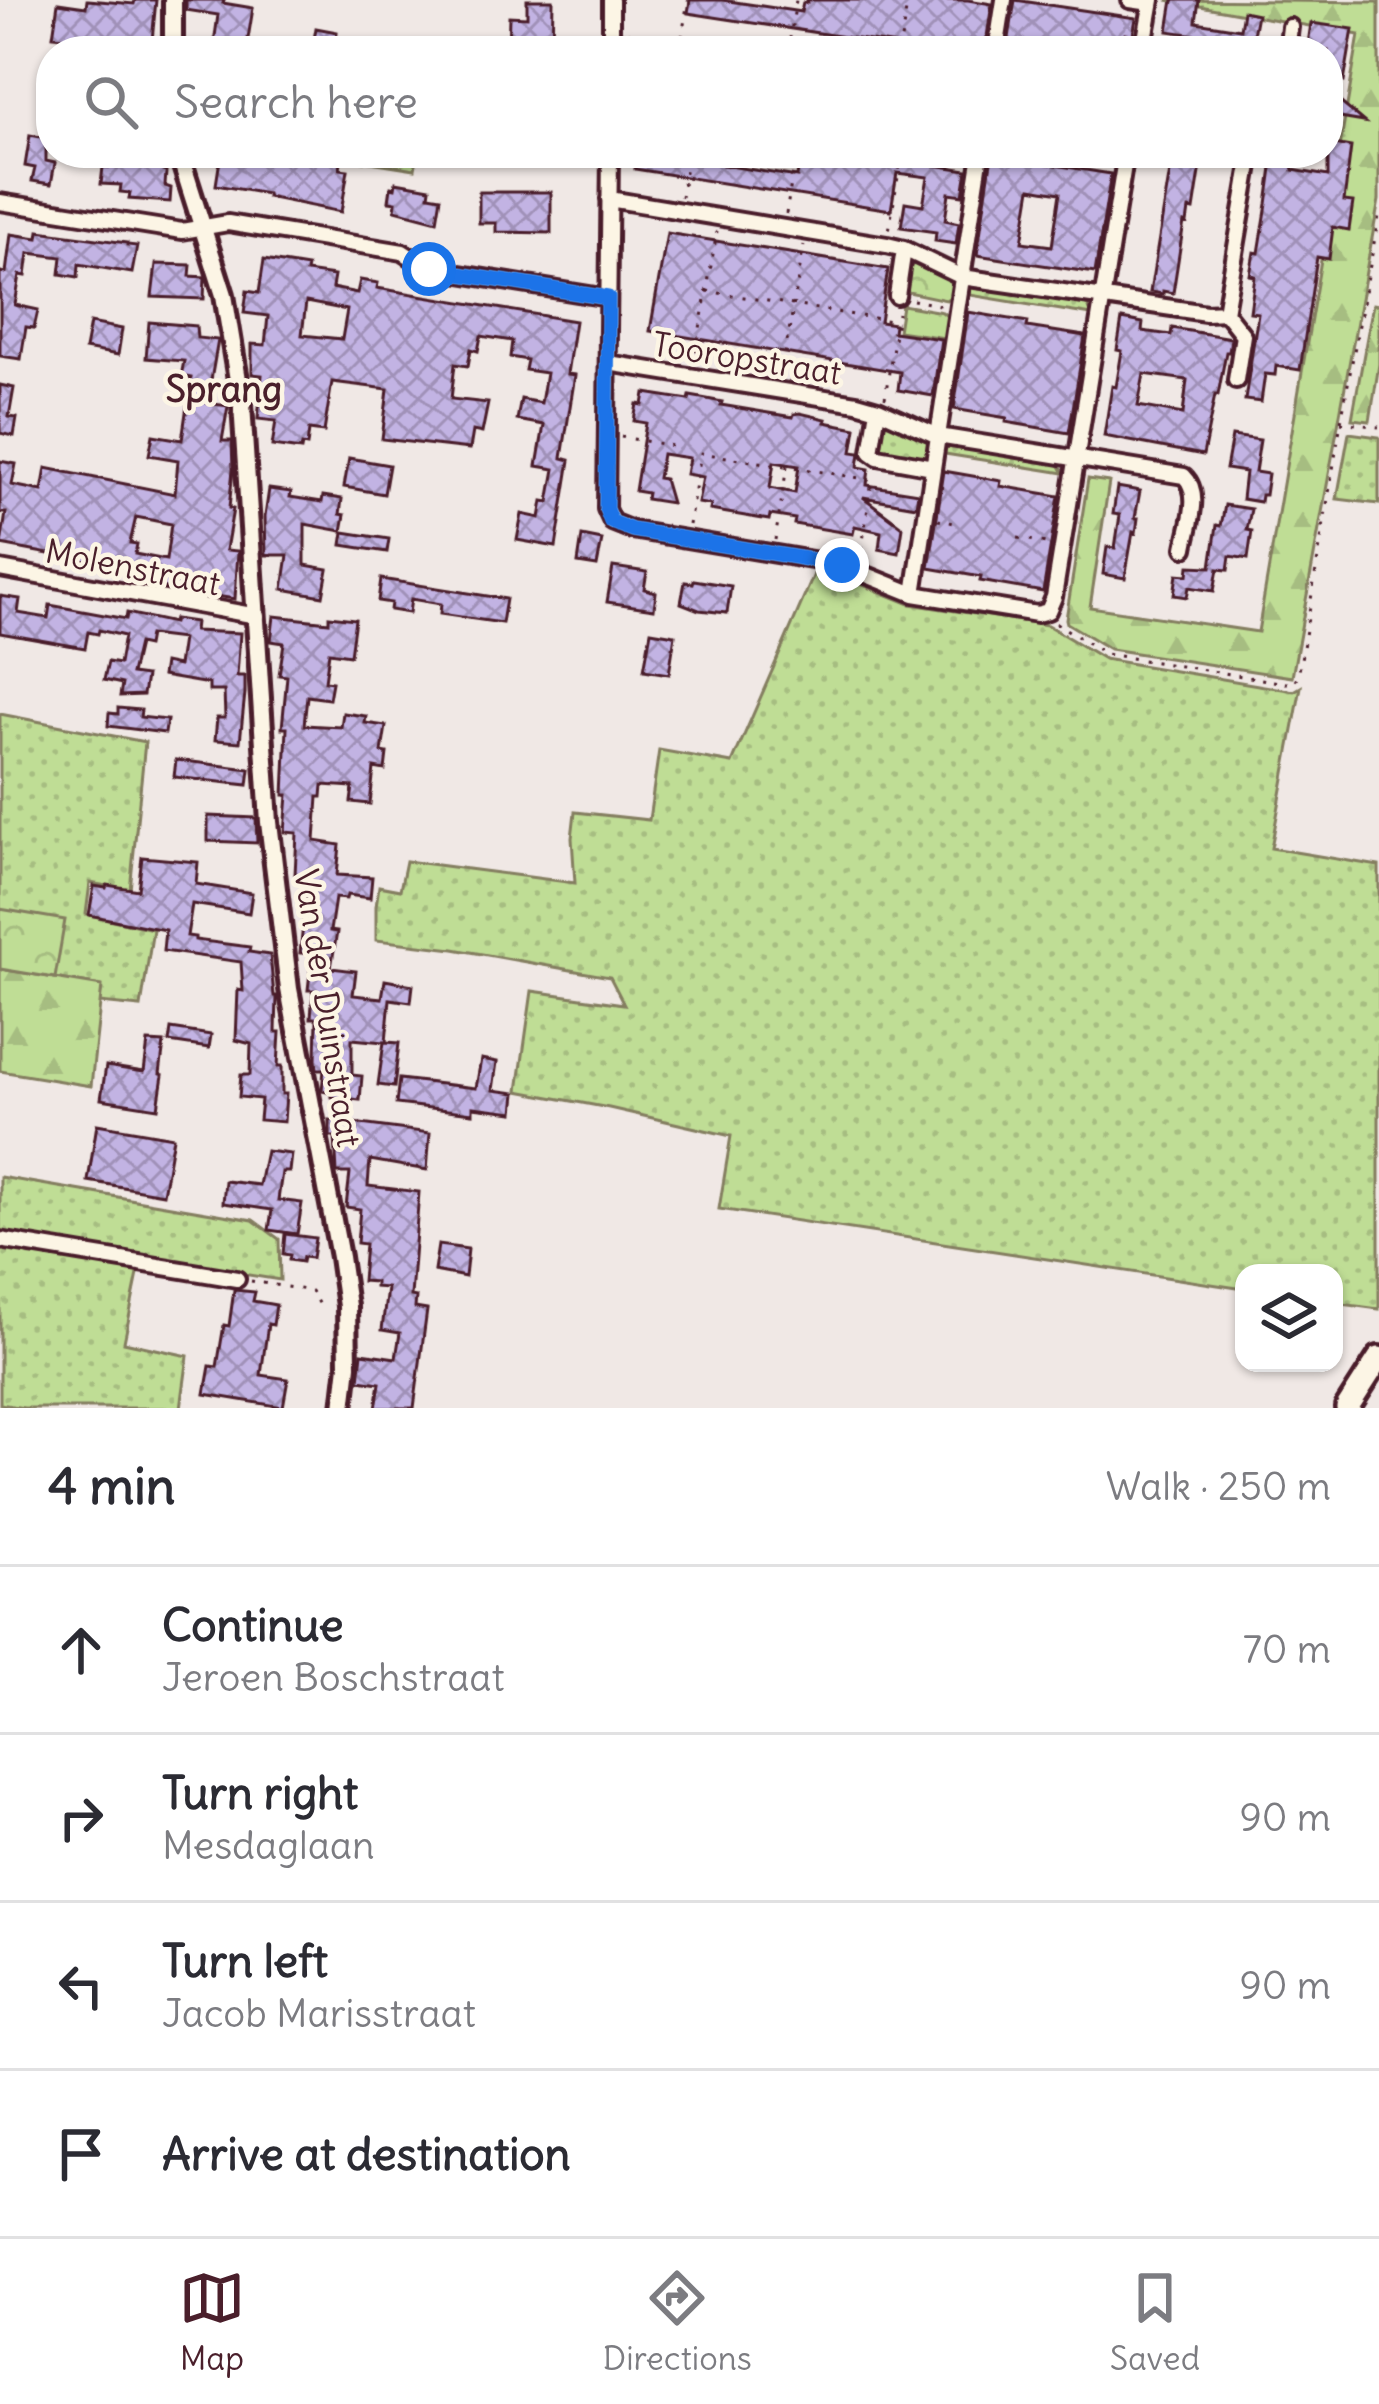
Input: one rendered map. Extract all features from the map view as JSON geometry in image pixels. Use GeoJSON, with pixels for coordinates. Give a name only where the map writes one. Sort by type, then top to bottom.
{"type":"FeatureCollection","features":[{"type":"Feature","properties":{"kind":"main road"},"geometry":{"type":"LineString","coordinates":[[1347,1408],[1379,1358]]}},
{"type":"Feature","properties":{"kind":"street"},"geometry":{"type":"LineString","coordinates":[[172,36],[173,0]]}},
{"type":"Feature","properties":{"kind":"street"},"geometry":{"type":"LineString","coordinates":[[611,0],[611,36]]}},
{"type":"Feature","properties":{"kind":"street"},"geometry":{"type":"LineString","coordinates":[[998,36],[1004,0]]}},
{"type":"Feature","properties":{"kind":"street"},"geometry":{"type":"LineString","coordinates":[[1130,0],[1151,2],[1145,36]]}},
{"type":"Feature","properties":{"kind":"street"},"geometry":{"type":"LineString","coordinates":[[1289,36],[1290,27]]}},
{"type":"Feature","properties":{"kind":"street","name":"Van der Duinstraat"},"geometry":{"type":"LineString","coordinates":[[184,168],[224,295],[242,404],[269,822],[297,1039],[340,1257],[346,1306],[343,1408]]}},
{"type":"Feature","properties":{"kind":"street"},"geometry":{"type":"LineString","coordinates":[[610,168],[606,509],[611,522],[632,530],[842,565],[914,594],[1042,613],[1054,597],[1124,168]]}},
{"type":"Feature","properties":{"kind":"street"},"geometry":{"type":"LineString","coordinates":[[914,594],[979,168]]}},
{"type":"Feature","properties":{"kind":"street"},"geometry":{"type":"LineString","coordinates":[[1236,380],[1243,335],[1225,312],[1249,168]]}},
{"type":"Feature","properties":{"kind":"street"},"geometry":{"type":"LineString","coordinates":[[609,200],[887,245],[962,277],[1207,314],[1225,312]]}},
{"type":"Feature","properties":{"kind":"street"},"geometry":{"type":"LineString","coordinates":[[0,202],[182,231],[228,223],[403,252],[429,269],[608,298]]}},
{"type":"Feature","properties":{"kind":"street"},"geometry":{"type":"LineString","coordinates":[[897,296],[904,249]]}},
{"type":"Feature","properties":{"kind":"street","name":"Tooropstraat"},"geometry":{"type":"LineString","coordinates":[[608,363],[878,409],[938,436],[1184,476],[1194,492],[1186,548]]}},
{"type":"Feature","properties":{"kind":"street","name":"Tooropstraat"},"geometry":{"type":"LineString","coordinates":[[878,409],[872,452],[933,467]]}},
{"type":"Feature","properties":{"kind":"street","name":"Molenstraat"},"geometry":{"type":"LineString","coordinates":[[0,569],[257,616]]}},
{"type":"Feature","properties":{"kind":"street"},"geometry":{"type":"LineString","coordinates":[[0,1240],[237,1279]]}},
{"type":"Feature","properties":{"kind":"path"},"geometry":{"type":"LineString","coordinates":[[683,36],[688,0]]}},
{"type":"Feature","properties":{"kind":"path"},"geometry":{"type":"LineString","coordinates":[[790,36],[796,0]]}},
{"type":"Feature","properties":{"kind":"path"},"geometry":{"type":"LineString","coordinates":[[902,36],[908,0]]}},
{"type":"Feature","properties":{"kind":"path"},"geometry":{"type":"LineString","coordinates":[[678,211],[685,168]]}},
{"type":"Feature","properties":{"kind":"path"},"geometry":{"type":"LineString","coordinates":[[784,228],[794,168]]}},
{"type":"Feature","properties":{"kind":"path"},"geometry":{"type":"LineString","coordinates":[[887,245],[900,168]]}},
{"type":"Feature","properties":{"kind":"path"},"geometry":{"type":"LineString","coordinates":[[1042,613],[1106,654],[1292,684],[1298,677],[1379,216]]}},
{"type":"Feature","properties":{"kind":"path"},"geometry":{"type":"LineString","coordinates":[[692,377],[719,218]]}},
{"type":"Feature","properties":{"kind":"path"},"geometry":{"type":"LineString","coordinates":[[779,391],[806,232]]}},
{"type":"Feature","properties":{"kind":"path"},"geometry":{"type":"LineString","coordinates":[[706,291],[897,322]]}},
{"type":"Feature","properties":{"kind":"path"},"geometry":{"type":"LineString","coordinates":[[878,409],[884,402],[897,296],[945,306],[956,317]]}},
{"type":"Feature","properties":{"kind":"path"},"geometry":{"type":"LineString","coordinates":[[1340,422],[1379,428]]}},
{"type":"Feature","properties":{"kind":"path"},"geometry":{"type":"LineString","coordinates":[[607,436],[679,447]]}},
{"type":"Feature","properties":{"kind":"path"},"geometry":{"type":"LineString","coordinates":[[686,539],[701,453],[872,480],[859,571]]}},
{"type":"Feature","properties":{"kind":"path"},"geometry":{"type":"LineString","coordinates":[[773,553],[787,466]]}},
{"type":"Feature","properties":{"kind":"path"},"geometry":{"type":"LineString","coordinates":[[926,518],[960,524]]}},
{"type":"Feature","properties":{"kind":"path"},"geometry":{"type":"LineString","coordinates":[[1018,538],[1062,545]]}},
{"type":"Feature","properties":{"kind":"path"},"geometry":{"type":"LineString","coordinates":[[237,1279],[311,1291],[319,1305]]}},
{"type":"Feature","properties":{"kind":"green space"},"geometry":{"type":"Polygon","coordinates":[[[1167,0],[1379,2],[1379,200],[1292,677],[1110,649],[1066,619],[1088,479],[1109,482],[1090,607],[1258,632],[1336,168],[1343,168],[1343,130],[1359,35],[1167,0]]]}},
{"type":"Feature","properties":{"kind":"green space"},"geometry":{"type":"Polygon","coordinates":[[[918,263],[955,282],[955,293],[946,300],[908,292],[906,272],[918,263]]]}},
{"type":"Feature","properties":{"kind":"green space"},"geometry":{"type":"Polygon","coordinates":[[[978,285],[1078,301],[1092,315],[964,294],[978,285]]]}},
{"type":"Feature","properties":{"kind":"green space"},"geometry":{"type":"Polygon","coordinates":[[[1373,304],[1379,305],[1379,364],[1370,421],[1352,419],[1373,304]]]}},
{"type":"Feature","properties":{"kind":"green space"},"geometry":{"type":"Polygon","coordinates":[[[902,305],[942,312],[949,318],[949,333],[945,338],[898,331],[902,305]]]}},
{"type":"Feature","properties":{"kind":"green space"},"geometry":{"type":"Polygon","coordinates":[[[890,421],[926,437],[932,446],[928,456],[884,452],[879,434],[890,421]]]}},
{"type":"Feature","properties":{"kind":"green space"},"geometry":{"type":"Polygon","coordinates":[[[1349,433],[1379,437],[1379,504],[1337,499],[1349,433]]]}},
{"type":"Feature","properties":{"kind":"green space"},"geometry":{"type":"Polygon","coordinates":[[[949,444],[1051,461],[1064,473],[939,453],[949,444]]]}},
{"type":"Feature","properties":{"kind":"green space"},"geometry":{"type":"Polygon","coordinates":[[[816,570],[910,604],[1047,625],[1104,659],[1294,691],[1301,687],[1271,848],[1379,866],[1379,1309],[1343,1304],[1343,1264],[1235,1264],[1235,1288],[719,1209],[731,1136],[518,1091],[532,991],[624,1004],[610,977],[376,940],[379,886],[400,890],[406,861],[575,883],[575,812],[649,820],[659,750],[732,763],[816,570]]]}},
{"type":"Feature","properties":{"kind":"green space"},"geometry":{"type":"Polygon","coordinates":[[[0,714],[145,742],[130,890],[90,883],[86,914],[153,929],[141,1007],[99,1003],[101,986],[0,969],[0,714]]]}},
{"type":"Feature","properties":{"kind":"green space"},"geometry":{"type":"Polygon","coordinates":[[[0,909],[65,920],[55,978],[0,969],[0,909]]]}},
{"type":"Feature","properties":{"kind":"green space"},"geometry":{"type":"Polygon","coordinates":[[[0,969],[102,986],[91,1086],[0,1071],[0,969]]]}},
{"type":"Feature","properties":{"kind":"green space"},"geometry":{"type":"Polygon","coordinates":[[[0,1177],[253,1220],[279,1239],[280,1280],[0,1235],[0,1177]]]}},
{"type":"Feature","properties":{"kind":"green space"},"geometry":{"type":"Polygon","coordinates":[[[0,1247],[139,1269],[124,1342],[188,1356],[181,1408],[0,1404],[0,1247]]]}},
{"type":"Feature","properties":{"kind":"building"},"geometry":{"type":"Polygon","coordinates":[[[87,0],[134,4],[135,0],[156,0],[152,36],[53,36],[58,3],[86,7],[87,0]]]}},
{"type":"Feature","properties":{"kind":"building"},"geometry":{"type":"Polygon","coordinates":[[[186,0],[224,0],[253,8],[248,36],[215,36],[218,15],[186,10],[186,0]]]}},
{"type":"Feature","properties":{"kind":"building"},"geometry":{"type":"Polygon","coordinates":[[[527,0],[553,0],[552,36],[508,36],[509,16],[527,17],[527,0]]]}},
{"type":"Feature","properties":{"kind":"building"},"geometry":{"type":"Polygon","coordinates":[[[690,0],[801,12],[807,0],[992,4],[987,36],[838,36],[688,13],[690,0]]]}},
{"type":"Feature","properties":{"kind":"building"},"geometry":{"type":"Polygon","coordinates":[[[1015,0],[1136,18],[1133,35],[1009,36],[1015,0]]]}},
{"type":"Feature","properties":{"kind":"building"},"geometry":{"type":"Polygon","coordinates":[[[1173,0],[1199,0],[1196,22],[1240,29],[1243,11],[1257,14],[1253,36],[1168,31],[1173,0]]]}},
{"type":"Feature","properties":{"kind":"building"},"geometry":{"type":"Polygon","coordinates":[[[1311,23],[1353,29],[1344,82],[1343,36],[1309,36],[1311,23]]]}},
{"type":"Feature","properties":{"kind":"building"},"geometry":{"type":"Polygon","coordinates":[[[316,28],[337,32],[337,36],[315,36],[316,28]]]}},
{"type":"Feature","properties":{"kind":"building"},"geometry":{"type":"Polygon","coordinates":[[[1343,104],[1364,122],[1343,118],[1343,104]]]}},
{"type":"Feature","properties":{"kind":"building"},"geometry":{"type":"Polygon","coordinates":[[[30,135],[36,136],[36,168],[54,168],[51,184],[32,181],[35,168],[25,166],[30,135]]]}},
{"type":"Feature","properties":{"kind":"building"},"geometry":{"type":"Polygon","coordinates":[[[1343,146],[1351,147],[1344,201],[1353,202],[1349,230],[1333,227],[1329,259],[1317,257],[1300,370],[1276,366],[1275,375],[1265,374],[1261,402],[1245,400],[1258,313],[1250,312],[1255,276],[1250,275],[1254,252],[1259,253],[1272,168],[1328,176],[1328,168],[1343,168],[1343,146]]]}},
{"type":"Feature","properties":{"kind":"building"},"geometry":{"type":"Polygon","coordinates":[[[103,168],[163,168],[165,186],[171,188],[170,202],[129,199],[130,193],[120,192],[121,185],[101,184],[103,168]]]}},
{"type":"Feature","properties":{"kind":"building"},"geometry":{"type":"Polygon","coordinates":[[[219,168],[348,170],[341,212],[216,185],[219,168]]]}},
{"type":"Feature","properties":{"kind":"building"},"geometry":{"type":"Polygon","coordinates":[[[742,168],[797,177],[798,168],[967,170],[963,195],[949,193],[945,220],[959,223],[956,244],[935,241],[936,232],[901,227],[905,202],[923,205],[928,177],[897,173],[891,210],[635,169],[742,168]]]}},
{"type":"Feature","properties":{"kind":"building"},"geometry":{"type":"Polygon","coordinates":[[[990,168],[1073,168],[1111,174],[1095,273],[977,255],[990,168]],[[1031,188],[1022,242],[1052,246],[1060,193],[1031,188]]]}},
{"type":"Feature","properties":{"kind":"building"},"geometry":{"type":"Polygon","coordinates":[[[1171,168],[1201,168],[1194,210],[1189,209],[1184,222],[1173,293],[1150,292],[1171,168]]]}},
{"type":"Feature","properties":{"kind":"building"},"geometry":{"type":"Polygon","coordinates":[[[396,182],[430,188],[429,195],[441,197],[437,221],[395,210],[396,202],[389,201],[396,182]]]}},
{"type":"Feature","properties":{"kind":"building"},"geometry":{"type":"Polygon","coordinates":[[[479,192],[551,192],[551,233],[496,232],[496,223],[479,223],[479,192]]]}},
{"type":"Feature","properties":{"kind":"building"},"geometry":{"type":"Polygon","coordinates":[[[39,231],[137,246],[132,273],[79,264],[78,277],[60,274],[62,257],[29,253],[15,305],[38,310],[34,328],[26,327],[21,359],[0,356],[0,272],[6,273],[11,234],[38,238],[39,231]]]}},
{"type":"Feature","properties":{"kind":"building"},"geometry":{"type":"Polygon","coordinates":[[[667,233],[888,269],[880,322],[894,324],[893,332],[941,339],[933,396],[898,390],[900,372],[650,331],[667,233]]]}},
{"type":"Feature","properties":{"kind":"building"},"geometry":{"type":"Polygon","coordinates":[[[264,260],[334,276],[332,288],[357,293],[360,280],[378,283],[377,288],[575,321],[567,374],[575,375],[562,458],[570,460],[556,547],[517,540],[522,514],[540,518],[543,501],[549,502],[555,469],[537,466],[544,425],[517,420],[521,399],[541,403],[546,373],[525,370],[527,360],[510,357],[512,341],[481,336],[478,351],[471,349],[468,366],[455,364],[451,399],[488,403],[482,433],[473,431],[470,449],[382,439],[388,389],[332,382],[324,432],[309,430],[307,446],[302,445],[301,450],[272,446],[276,421],[258,419],[262,375],[252,374],[252,344],[265,345],[268,316],[244,313],[247,291],[259,293],[264,260]],[[306,302],[302,335],[342,339],[347,310],[306,302]]]}},
{"type":"Feature","properties":{"kind":"building"},"geometry":{"type":"Polygon","coordinates":[[[156,264],[191,265],[190,276],[205,277],[204,299],[152,297],[156,264]]]}},
{"type":"Feature","properties":{"kind":"building"},"geometry":{"type":"Polygon","coordinates":[[[968,312],[1085,336],[1069,433],[954,409],[968,312]]]}},
{"type":"Feature","properties":{"kind":"building"},"geometry":{"type":"Polygon","coordinates":[[[1122,319],[1143,323],[1142,331],[1171,335],[1172,328],[1231,338],[1203,455],[1104,436],[1122,351],[1117,350],[1122,319]],[[1144,374],[1138,406],[1183,414],[1187,380],[1144,374]]]}},
{"type":"Feature","properties":{"kind":"building"},"geometry":{"type":"Polygon","coordinates":[[[149,322],[196,326],[197,338],[218,340],[207,403],[228,406],[222,441],[232,441],[229,508],[233,509],[226,550],[238,551],[235,599],[159,587],[161,575],[1,545],[6,513],[0,513],[0,461],[16,464],[12,485],[42,491],[46,468],[175,494],[178,460],[149,455],[153,435],[182,440],[191,378],[181,376],[184,361],[146,358],[149,322]],[[136,517],[130,543],[137,544],[135,554],[166,560],[171,524],[136,517]]]}},
{"type":"Feature","properties":{"kind":"building"},"geometry":{"type":"Polygon","coordinates":[[[90,323],[122,329],[118,355],[85,349],[90,323]]]}},
{"type":"Feature","properties":{"kind":"building"},"geometry":{"type":"Polygon","coordinates":[[[0,385],[14,388],[9,417],[17,418],[14,436],[0,433],[0,385]]]}},
{"type":"Feature","properties":{"kind":"building"},"geometry":{"type":"Polygon","coordinates":[[[645,393],[689,400],[690,396],[793,417],[800,413],[856,428],[852,452],[860,453],[858,467],[869,469],[867,485],[918,493],[916,506],[863,497],[903,527],[899,553],[879,549],[881,532],[855,526],[853,534],[794,524],[795,519],[770,515],[769,520],[710,510],[711,505],[698,503],[703,477],[686,474],[689,458],[662,454],[658,478],[664,479],[671,503],[646,499],[647,493],[635,491],[646,423],[634,421],[637,404],[643,405],[645,393]],[[774,462],[770,488],[795,493],[799,466],[774,462]]]}},
{"type":"Feature","properties":{"kind":"building"},"geometry":{"type":"Polygon","coordinates":[[[1232,436],[1260,440],[1255,472],[1268,474],[1260,502],[1242,499],[1245,472],[1226,469],[1232,436]]]}},
{"type":"Feature","properties":{"kind":"building"},"geometry":{"type":"Polygon","coordinates":[[[349,458],[389,465],[384,494],[344,487],[349,458]]]}},
{"type":"Feature","properties":{"kind":"building"},"geometry":{"type":"Polygon","coordinates":[[[944,471],[1059,496],[1043,592],[929,568],[944,471]]]}},
{"type":"Feature","properties":{"kind":"building"},"geometry":{"type":"Polygon","coordinates":[[[1117,487],[1140,491],[1125,578],[1103,574],[1107,547],[1115,548],[1120,515],[1113,514],[1117,487]]]}},
{"type":"Feature","properties":{"kind":"building"},"geometry":{"type":"Polygon","coordinates":[[[269,489],[322,502],[323,496],[342,499],[342,531],[305,524],[305,565],[328,569],[323,596],[283,589],[288,555],[266,555],[269,489]]]}},
{"type":"Feature","properties":{"kind":"building"},"geometry":{"type":"Polygon","coordinates":[[[1225,505],[1251,509],[1248,559],[1230,556],[1228,570],[1218,569],[1214,591],[1189,587],[1187,597],[1174,595],[1177,574],[1188,575],[1189,566],[1211,567],[1225,505]]]}},
{"type":"Feature","properties":{"kind":"building"},"geometry":{"type":"Polygon","coordinates":[[[344,532],[389,539],[387,552],[342,545],[344,532]]]}},
{"type":"Feature","properties":{"kind":"building"},"geometry":{"type":"Polygon","coordinates":[[[582,536],[602,540],[597,566],[578,563],[582,536]]]}},
{"type":"Feature","properties":{"kind":"building"},"geometry":{"type":"Polygon","coordinates":[[[613,567],[647,572],[644,589],[656,592],[654,609],[607,602],[613,567]]]}},
{"type":"Feature","properties":{"kind":"building"},"geometry":{"type":"Polygon","coordinates":[[[381,579],[506,599],[502,623],[440,614],[441,604],[411,599],[409,613],[390,610],[391,603],[378,601],[381,579]]]}},
{"type":"Feature","properties":{"kind":"building"},"geometry":{"type":"Polygon","coordinates":[[[685,582],[731,586],[727,613],[681,603],[685,582]]]}},
{"type":"Feature","properties":{"kind":"building"},"geometry":{"type":"Polygon","coordinates":[[[0,596],[20,599],[18,613],[48,618],[50,605],[126,619],[127,613],[173,623],[174,619],[195,622],[194,631],[240,633],[237,676],[245,676],[245,693],[240,742],[215,740],[217,718],[225,718],[224,691],[162,676],[164,663],[178,666],[182,639],[149,635],[147,646],[138,644],[131,674],[146,676],[143,695],[120,696],[122,684],[104,680],[108,662],[119,664],[124,636],[88,632],[85,648],[0,633],[0,596]]]}},
{"type":"Feature","properties":{"kind":"building"},"geometry":{"type":"Polygon","coordinates":[[[274,616],[329,622],[329,616],[355,619],[350,655],[329,652],[325,681],[332,682],[329,699],[307,696],[304,725],[341,727],[343,713],[366,716],[365,723],[386,726],[385,770],[374,768],[370,804],[351,802],[353,787],[323,785],[322,797],[318,797],[315,841],[340,845],[337,875],[372,877],[370,898],[335,898],[330,931],[337,932],[331,968],[356,971],[353,995],[382,998],[385,980],[413,985],[411,1002],[390,999],[386,1042],[399,1043],[394,1087],[378,1085],[384,1042],[352,1039],[352,1075],[362,1076],[360,1100],[322,1091],[324,1069],[317,1069],[317,1018],[311,1018],[313,990],[308,990],[312,954],[300,953],[308,879],[295,875],[297,833],[285,832],[287,728],[282,728],[287,676],[279,675],[284,643],[271,641],[274,616]]]}},
{"type":"Feature","properties":{"kind":"building"},"geometry":{"type":"Polygon","coordinates":[[[651,631],[675,635],[669,674],[644,670],[651,631]]]}},
{"type":"Feature","properties":{"kind":"building"},"geometry":{"type":"Polygon","coordinates":[[[118,708],[167,720],[165,733],[108,726],[109,713],[118,714],[118,708]]]}},
{"type":"Feature","properties":{"kind":"building"},"geometry":{"type":"Polygon","coordinates":[[[176,760],[250,769],[248,785],[174,777],[176,760]]]}},
{"type":"Feature","properties":{"kind":"building"},"geometry":{"type":"Polygon","coordinates":[[[208,816],[256,818],[257,843],[208,841],[208,816]]]}},
{"type":"Feature","properties":{"kind":"building"},"geometry":{"type":"Polygon","coordinates":[[[142,857],[198,862],[196,884],[252,893],[249,913],[192,904],[187,936],[270,955],[277,996],[276,1032],[280,1032],[278,1066],[282,1066],[282,1094],[286,1094],[284,1122],[259,1120],[261,1099],[239,1097],[241,1075],[250,1075],[251,1044],[236,1040],[238,990],[243,991],[241,962],[163,951],[165,930],[89,915],[94,886],[138,890],[142,857]]]}},
{"type":"Feature","properties":{"kind":"building"},"geometry":{"type":"Polygon","coordinates":[[[171,1029],[211,1035],[209,1048],[169,1042],[171,1029]]]}},
{"type":"Feature","properties":{"kind":"building"},"geometry":{"type":"Polygon","coordinates":[[[148,1042],[164,1043],[158,1108],[101,1099],[106,1066],[144,1072],[148,1042]]]}},
{"type":"Feature","properties":{"kind":"building"},"geometry":{"type":"Polygon","coordinates":[[[481,1059],[497,1062],[493,1090],[516,1093],[514,1112],[473,1107],[473,1113],[396,1104],[399,1079],[476,1088],[481,1059]]]}},
{"type":"Feature","properties":{"kind":"building"},"geometry":{"type":"Polygon","coordinates":[[[330,1120],[430,1133],[427,1170],[370,1160],[368,1186],[419,1192],[411,1296],[416,1297],[415,1308],[427,1310],[414,1408],[376,1408],[380,1383],[359,1380],[362,1353],[396,1358],[400,1333],[382,1330],[387,1288],[362,1281],[365,1244],[357,1243],[360,1209],[346,1207],[350,1173],[337,1173],[330,1120]]]}},
{"type":"Feature","properties":{"kind":"building"},"geometry":{"type":"Polygon","coordinates":[[[97,1124],[173,1137],[163,1194],[88,1181],[97,1124]]]}},
{"type":"Feature","properties":{"kind":"building"},"geometry":{"type":"Polygon","coordinates":[[[266,1151],[291,1154],[289,1172],[282,1172],[278,1200],[302,1203],[297,1234],[269,1230],[272,1210],[223,1203],[225,1181],[259,1185],[266,1151]]]}},
{"type":"Feature","properties":{"kind":"building"},"geometry":{"type":"Polygon","coordinates":[[[285,1234],[315,1238],[312,1258],[289,1260],[290,1255],[283,1254],[285,1234]]]}},
{"type":"Feature","properties":{"kind":"building"},"geometry":{"type":"Polygon","coordinates":[[[438,1245],[468,1249],[465,1277],[434,1271],[438,1245]]]}},
{"type":"Feature","properties":{"kind":"building"},"geometry":{"type":"Polygon","coordinates":[[[234,1290],[255,1292],[253,1301],[276,1305],[273,1325],[268,1324],[261,1375],[288,1379],[283,1407],[205,1394],[210,1366],[217,1367],[224,1325],[229,1326],[234,1290]]]}},
{"type":"Feature","properties":{"kind":"district","name":"Sprang"},"geometry":{"type":"Point","coordinates":[224,389]}},
{"type":"Feature","properties":{"kind":"route"},"geometry":{"type":"LineString","coordinates":[[429,269],[608,298],[606,509],[611,522],[632,530],[842,565]]}}]}
